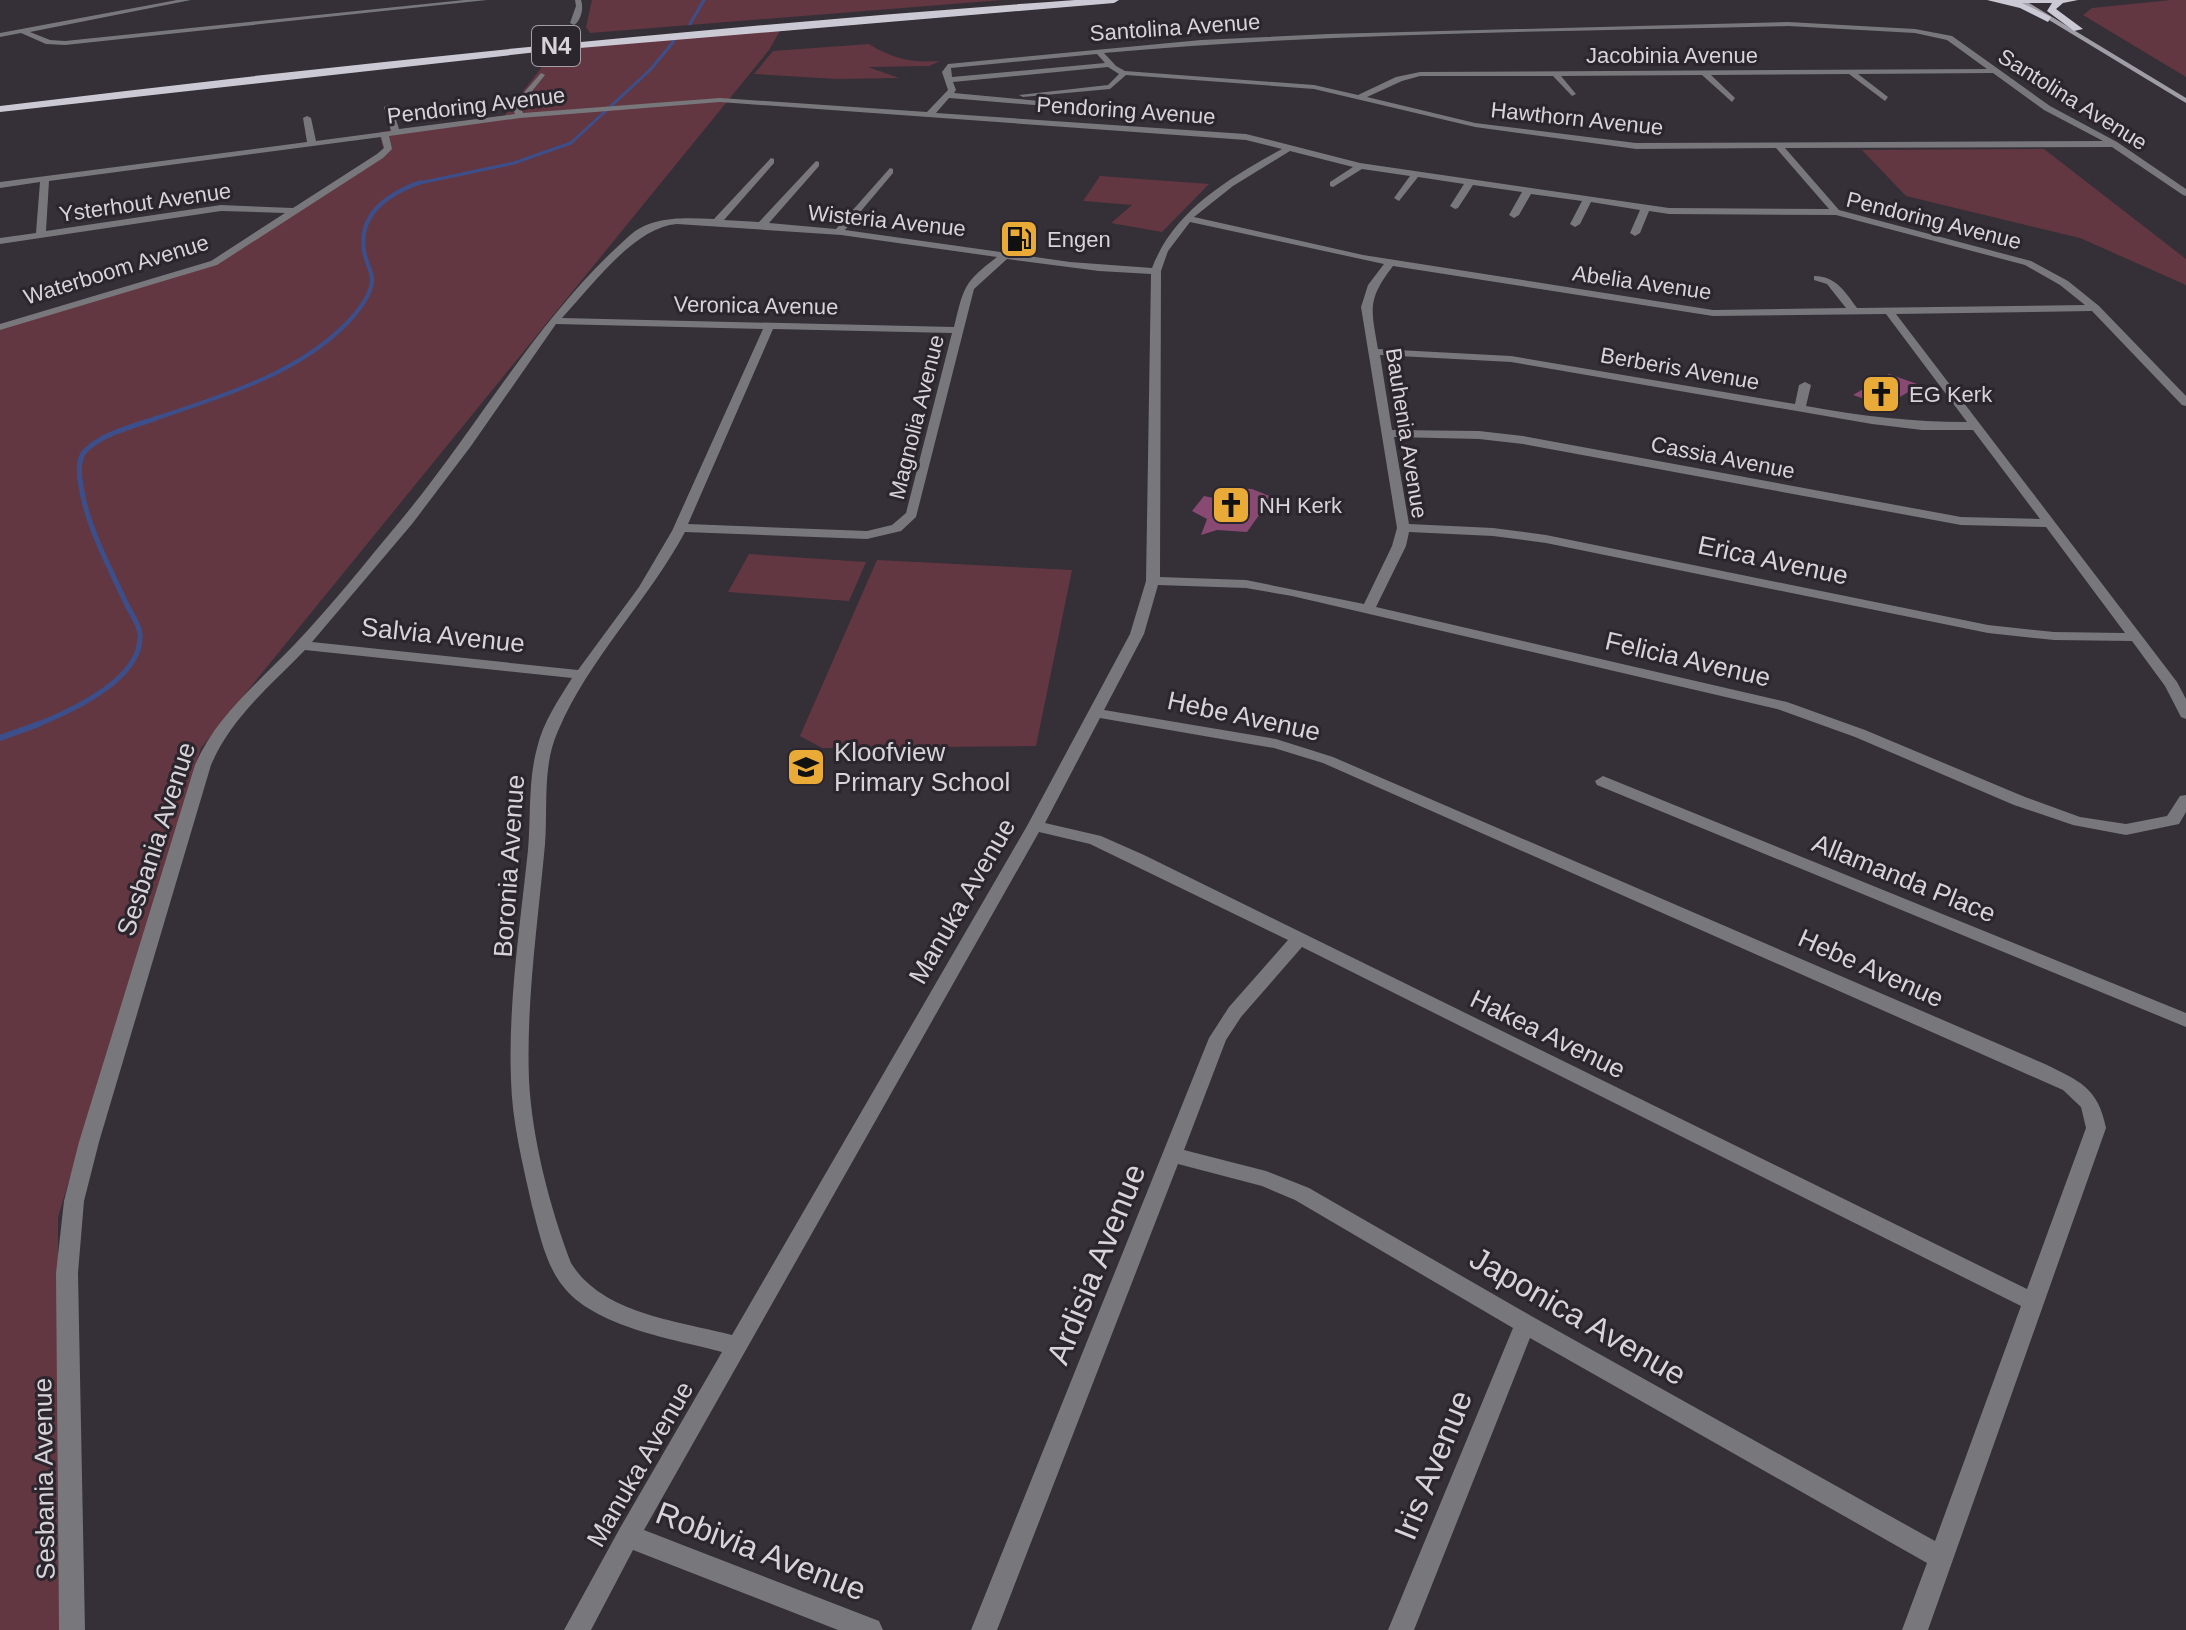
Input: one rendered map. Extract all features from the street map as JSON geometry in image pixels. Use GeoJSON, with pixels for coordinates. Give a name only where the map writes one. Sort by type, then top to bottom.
{"type":"FeatureCollection","features":[{"type":"Feature","properties":{"kind":"highway","name":"N4"},"geometry":{"type":"LineString","coordinates":[[0,109],[413,60],[785,24],[1114,0]]}},
{"type":"Feature","properties":{"kind":"highway"},"geometry":{"type":"LineString","coordinates":[[1992,0],[2023,6],[2048,19]]}},
{"type":"Feature","properties":{"kind":"highway"},"geometry":{"type":"LineString","coordinates":[[2008,0],[2072,0]]}},
{"type":"Feature","properties":{"kind":"highway"},"geometry":{"type":"LineString","coordinates":[[2072,0],[2057,3],[2050,9],[2078,29]]}},
{"type":"Feature","properties":{"kind":"main road"},"geometry":{"type":"LineString","coordinates":[[2019,0],[2150,78]]}},
{"type":"Feature","properties":{"kind":"main road"},"geometry":{"type":"LineString","coordinates":[[2030,0],[2186,101]]}},
{"type":"Feature","properties":{"kind":"street"},"geometry":{"type":"LineString","coordinates":[[0,35],[188,0]]}},
{"type":"Feature","properties":{"kind":"street"},"geometry":{"type":"LineString","coordinates":[[22,31],[49,42],[65,43],[484,0]]}},
{"type":"Feature","properties":{"kind":"street"},"geometry":{"type":"LineString","coordinates":[[574,23],[580,6],[578,0]]}},
{"type":"Feature","properties":{"kind":"street","name":"Santolina Avenue"},"geometry":{"type":"LineString","coordinates":[[950,80],[946,72],[948,66],[1013,55],[1257,38],[1806,24],[1933,33],[1957,43],[1991,71],[2047,108],[2114,144],[2186,193]]}},
{"type":"Feature","properties":{"kind":"street","name":"Hawthorn Avenue"},"geometry":{"type":"LineString","coordinates":[[1098,51],[1110,65],[1124,73],[1289,84],[1475,125],[1623,145],[2114,144]]}},
{"type":"Feature","properties":{"kind":"street"},"geometry":{"type":"LineString","coordinates":[[1025,63],[1032,72]]}},
{"type":"Feature","properties":{"kind":"street"},"geometry":{"type":"LineString","coordinates":[[930,114],[952,90],[950,80],[1110,65]]}},
{"type":"Feature","properties":{"kind":"street","name":"Jacobinia Avenue"},"geometry":{"type":"LineString","coordinates":[[1358,98],[1399,79],[1420,74],[1991,71]]}},
{"type":"Feature","properties":{"kind":"street"},"geometry":{"type":"LineString","coordinates":[[1704,72],[1732,100]]}},
{"type":"Feature","properties":{"kind":"street"},"geometry":{"type":"LineString","coordinates":[[1851,72],[1885,99]]}},
{"type":"Feature","properties":{"kind":"street"},"geometry":{"type":"LineString","coordinates":[[986,99],[1105,88],[1114,85],[1124,73]]}},
{"type":"Feature","properties":{"kind":"street"},"geometry":{"type":"LineString","coordinates":[[1555,73],[1572,94]]}},
{"type":"Feature","properties":{"kind":"street"},"geometry":{"type":"LineString","coordinates":[[520,116],[516,106],[541,75]]}},
{"type":"Feature","properties":{"kind":"street"},"geometry":{"type":"LineString","coordinates":[[948,95],[1093,108]]}},
{"type":"Feature","properties":{"kind":"street","name":"Pendoring Avenue"},"geometry":{"type":"LineString","coordinates":[[0,185],[520,116],[720,100],[1246,137],[1360,166],[1682,212],[1836,212],[2018,259],[2055,276],[2095,308],[2181,393],[2186,403]]}},
{"type":"Feature","properties":{"kind":"street"},"geometry":{"type":"LineString","coordinates":[[388,107],[390,133]]}},
{"type":"Feature","properties":{"kind":"street"},"geometry":{"type":"LineString","coordinates":[[307,118],[312,143]]}},
{"type":"Feature","properties":{"kind":"street","name":"Waterboom Avenue"},"geometry":{"type":"LineString","coordinates":[[3,323],[202,268],[384,153],[389,145],[390,133]]}},
{"type":"Feature","properties":{"kind":"street"},"geometry":{"type":"LineString","coordinates":[[1779,146],[1836,212]]}},
{"type":"Feature","properties":{"kind":"street","name":"Manuka Avenue"},"geometry":{"type":"LineString","coordinates":[[577,1630],[1035,826],[1098,713],[1137,634],[1153,581],[1156,271],[1160,250],[1221,189],[1289,148]]}},
{"type":"Feature","properties":{"kind":"street"},"geometry":{"type":"LineString","coordinates":[[716,223],[771,161]]}},
{"type":"Feature","properties":{"kind":"street"},"geometry":{"type":"LineString","coordinates":[[760,227],[816,164]]}},
{"type":"Feature","properties":{"kind":"street"},"geometry":{"type":"LineString","coordinates":[[1333,184],[1360,166]]}},
{"type":"Feature","properties":{"kind":"street"},"geometry":{"type":"LineString","coordinates":[[837,233],[890,171]]}},
{"type":"Feature","properties":{"kind":"street"},"geometry":{"type":"LineString","coordinates":[[1399,198],[1416,174]]}},
{"type":"Feature","properties":{"kind":"street"},"geometry":{"type":"LineString","coordinates":[[41,234],[45,178]]}},
{"type":"Feature","properties":{"kind":"street"},"geometry":{"type":"LineString","coordinates":[[1455,206],[1470,182]]}},
{"type":"Feature","properties":{"kind":"street"},"geometry":{"type":"LineString","coordinates":[[1514,215],[1528,190]]}},
{"type":"Feature","properties":{"kind":"street"},"geometry":{"type":"LineString","coordinates":[[1575,224],[1588,199]]}},
{"type":"Feature","properties":{"kind":"street","name":"Ysterhout Avenue"},"geometry":{"type":"LineString","coordinates":[[0,241],[235,207],[296,211]]}},
{"type":"Feature","properties":{"kind":"street"},"geometry":{"type":"LineString","coordinates":[[1635,233],[1646,207]]}},
{"type":"Feature","properties":{"kind":"street","name":"Abelia Avenue"},"geometry":{"type":"LineString","coordinates":[[1191,219],[1390,263],[1713,313],[2095,308]]}},
{"type":"Feature","properties":{"kind":"street","name":"Wisteria Avenue"},"geometry":{"type":"LineString","coordinates":[[660,222],[716,223],[837,233],[925,242],[1090,269],[1156,271]]}},
{"type":"Feature","properties":{"kind":"street","name":"Sesbania Avenue"},"geometry":{"type":"LineString","coordinates":[[72,1630],[67,1273],[74,1201],[203,765],[226,724],[302,645],[407,521],[467,443],[553,321],[632,238],[660,222]]}},
{"type":"Feature","properties":{"kind":"street","name":"Magnolia Avenue"},"geometry":{"type":"LineString","coordinates":[[682,528],[867,535],[905,523],[912,514],[969,288],[1005,255]]}},
{"type":"Feature","properties":{"kind":"street","name":"Bauhenia Avenue"},"geometry":{"type":"LineString","coordinates":[[1368,609],[1399,546],[1403,528],[1376,352],[1367,319],[1368,295],[1390,263]]}},
{"type":"Feature","properties":{"kind":"street"},"geometry":{"type":"LineString","coordinates":[[1818,278],[1831,282],[1855,312]]}},
{"type":"Feature","properties":{"kind":"street"},"geometry":{"type":"LineString","coordinates":[[1889,311],[2172,685],[2186,714]]}},
{"type":"Feature","properties":{"kind":"street","name":"Veronica Avenue"},"geometry":{"type":"LineString","coordinates":[[553,321],[958,330]]}},
{"type":"Feature","properties":{"kind":"street","name":"Boronia Avenue"},"geometry":{"type":"LineString","coordinates":[[737,1346],[617,1311],[569,1279],[558,1261],[527,1141],[520,1082],[543,762],[549,734],[579,674],[645,586],[682,528],[691,500],[770,325]]}},
{"type":"Feature","properties":{"kind":"street","name":"Berberis Avenue"},"geometry":{"type":"LineString","coordinates":[[1376,352],[1511,359],[1892,423],[1977,426]]}},
{"type":"Feature","properties":{"kind":"street"},"geometry":{"type":"LineString","coordinates":[[1800,409],[1805,385]]}},
{"type":"Feature","properties":{"kind":"street","name":"Cassia Avenue"},"geometry":{"type":"LineString","coordinates":[[1389,433],[1479,435],[1523,440],[1925,515],[1979,522],[2048,523]]}},
{"type":"Feature","properties":{"kind":"street","name":"Erica Avenue"},"geometry":{"type":"LineString","coordinates":[[1403,528],[1493,532],[1546,539],[1988,629],[2054,636],[2133,637]]}},
{"type":"Feature","properties":{"kind":"street","name":"Felicia Avenue"},"geometry":{"type":"LineString","coordinates":[[1153,581],[1246,584],[1368,609],[1802,711],[2031,806],[2082,822],[2121,829],[2150,827],[2173,820],[2186,800]]}},
{"type":"Feature","properties":{"kind":"street","name":"Salvia Avenue"},"geometry":{"type":"LineString","coordinates":[[302,645],[579,674]]}},
{"type":"Feature","properties":{"kind":"street","name":"Hebe Avenue"},"geometry":{"type":"LineString","coordinates":[[1098,713],[1276,744],[1328,760],[2038,1069],[2084,1094],[2093,1108],[2096,1128],[1915,1630]]}},
{"type":"Feature","properties":{"kind":"street","name":"Allamanda Place"},"geometry":{"type":"LineString","coordinates":[[1603,781],[2186,1020]]}},
{"type":"Feature","properties":{"kind":"street","name":"Hakea Avenue"},"geometry":{"type":"LineString","coordinates":[[1035,826],[1095,840],[1138,859],[2033,1302]]}},
{"type":"Feature","properties":{"kind":"street","name":"Ardisia Avenue"},"geometry":{"type":"LineString","coordinates":[[984,1630],[1218,1038],[1235,1012],[1298,940]]}},
{"type":"Feature","properties":{"kind":"street","name":"Japonica Avenue"},"geometry":{"type":"LineString","coordinates":[[1174,1155],[1266,1179],[1302,1194],[1525,1324],[1941,1558]]}},
{"type":"Feature","properties":{"kind":"street","name":"Iris Avenue"},"geometry":{"type":"LineString","coordinates":[[1401,1630],[1525,1324]]}},
{"type":"Feature","properties":{"kind":"street","name":"Robivia Avenue"},"geometry":{"type":"LineString","coordinates":[[628,1536],[870,1630]]}},
{"type":"Feature","properties":{"kind":"shaded area"},"geometry":{"type":"Polygon","coordinates":[[[592,0],[1002,0],[590,33],[586,27],[592,0]]]}},
{"type":"Feature","properties":{"kind":"shaded area"},"geometry":{"type":"Polygon","coordinates":[[[2186,0],[2186,77],[2083,15],[2092,8],[2186,0]]]}},
{"type":"Feature","properties":{"kind":"shaded area"},"geometry":{"type":"Polygon","coordinates":[[[781,29],[769,50],[201,748],[58,1217],[59,1630],[0,1630],[0,324],[207,266],[384,151],[379,132],[504,116],[556,49],[781,29]]]}},
{"type":"Feature","properties":{"kind":"shaded area"},"geometry":{"type":"Polygon","coordinates":[[[869,44],[903,59],[940,61],[929,66],[868,67],[899,78],[837,79],[754,74],[773,51],[869,44]]]}},
{"type":"Feature","properties":{"kind":"shaded area"},"geometry":{"type":"Polygon","coordinates":[[[2044,149],[2186,259],[2186,285],[2080,238],[1906,196],[1862,150],[2044,149]]]}},
{"type":"Feature","properties":{"kind":"shaded area"},"geometry":{"type":"Polygon","coordinates":[[[1100,176],[1209,184],[1162,232],[1111,223],[1132,205],[1083,201],[1100,176]]]}},
{"type":"Feature","properties":{"kind":"shaded area"},"geometry":{"type":"Polygon","coordinates":[[[749,554],[866,562],[849,601],[728,592],[749,554]]]}},
{"type":"Feature","properties":{"kind":"shaded area"},"geometry":{"type":"Polygon","coordinates":[[[877,560],[1072,570],[1036,746],[822,748],[800,736],[877,560]]]}},
{"type":"Feature","properties":{"kind":"building","name":"EG Kerk"},"geometry":{"type":"Polygon","coordinates":[[[1889,374],[1920,385],[1885,406],[1853,395],[1889,374]]]}},
{"type":"Feature","properties":{"kind":"building","name":"NH Kerk"},"geometry":{"type":"Polygon","coordinates":[[[1227,487],[1252,489],[1272,497],[1247,532],[1217,530],[1201,535],[1207,519],[1192,511],[1204,496],[1218,499],[1227,487]]]}},
{"type":"Feature","properties":{"kind":"waterway"},"geometry":{"type":"LineString","coordinates":[[690,24],[704,0]]}},
{"type":"Feature","properties":{"kind":"waterway"},"geometry":{"type":"LineString","coordinates":[[418,183],[514,163],[571,143],[651,69],[674,41]]}},
{"type":"Feature","properties":{"kind":"waterway"},"geometry":{"type":"LineString","coordinates":[[151,420],[256,382],[328,340],[356,314],[370,291],[372,276],[363,238],[371,215],[398,192],[418,183]]}},
{"type":"Feature","properties":{"kind":"waterway"},"geometry":{"type":"LineString","coordinates":[[37,725],[101,692],[130,665],[138,650],[139,630],[93,530],[79,468],[85,451],[101,439],[157,418]]}},
{"type":"Feature","properties":{"kind":"waterway"},"geometry":{"type":"LineString","coordinates":[[0,738],[37,725]]}},
{"type":"Feature","properties":{"kind":"place","name":"Engen"},"geometry":{"type":"Point","coordinates":[1019,239]}},
{"type":"Feature","properties":{"kind":"place","name":"EG Kerk"},"geometry":{"type":"Point","coordinates":[1881,394]}},
{"type":"Feature","properties":{"kind":"place","name":"NH Kerk"},"geometry":{"type":"Point","coordinates":[1231,505]}},
{"type":"Feature","properties":{"kind":"place","name":"Kloofview Primary School"},"geometry":{"type":"Point","coordinates":[806,767]}}]}
